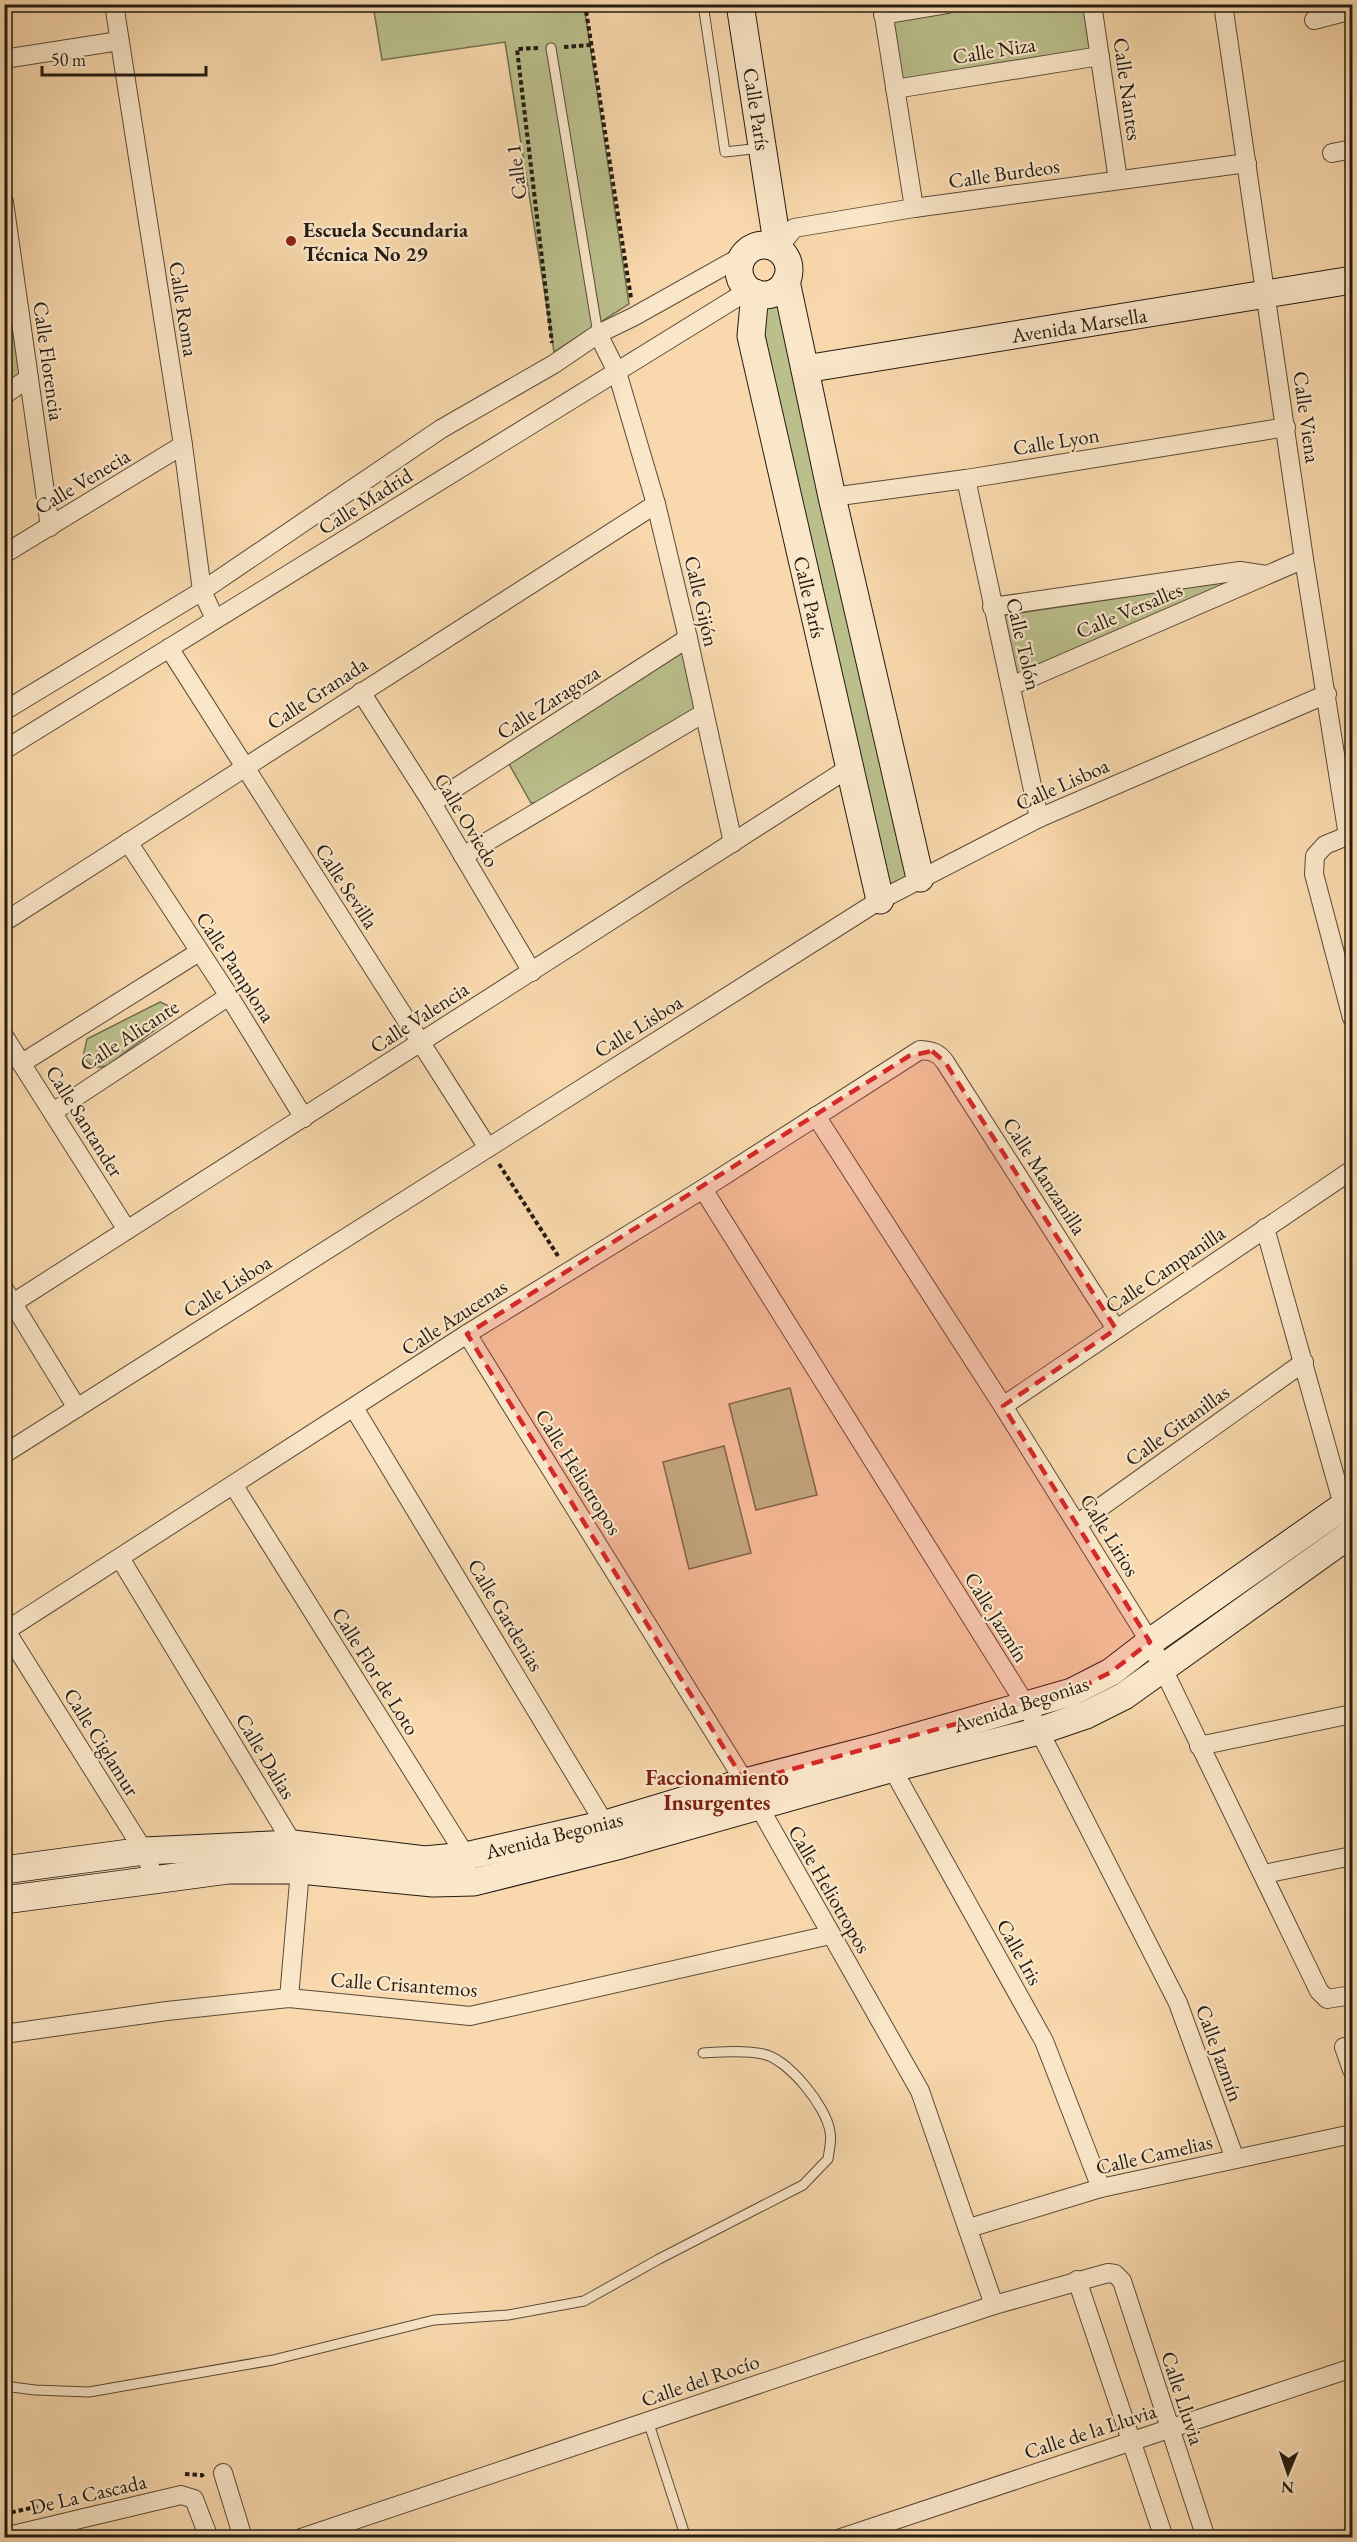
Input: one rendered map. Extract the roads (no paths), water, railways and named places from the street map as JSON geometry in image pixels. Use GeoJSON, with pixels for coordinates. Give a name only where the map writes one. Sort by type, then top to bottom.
{"type":"FeatureCollection","features":[{"type":"Feature","properties":{"kind":"street","name":"Calle Roma"},"geometry":{"type":"LineString","coordinates":[[114,4],[183,445],[202,591],[216,619]]}},
{"type":"Feature","properties":{"kind":"street","name":"Calle París"},"geometry":{"type":"LineString","coordinates":[[740,4],[778,249]]}},
{"type":"Feature","properties":{"kind":"street"},"geometry":{"type":"LineString","coordinates":[[914,208],[882,10],[948,4]]}},
{"type":"Feature","properties":{"kind":"street","name":"Calle Nantes"},"geometry":{"type":"LineString","coordinates":[[1092,4],[1118,180]]}},
{"type":"Feature","properties":{"kind":"street","name":"Calle Viena"},"geometry":{"type":"LineString","coordinates":[[1223,4],[1304,559],[1350,835]]}},
{"type":"Feature","properties":{"kind":"street"},"geometry":{"type":"LineString","coordinates":[[1314,20],[1353,10]]}},
{"type":"Feature","properties":{"kind":"street"},"geometry":{"type":"LineString","coordinates":[[4,59],[119,40]]}},
{"type":"Feature","properties":{"kind":"street","name":"Calle Niza"},"geometry":{"type":"LineString","coordinates":[[895,89],[1100,56]]}},
{"type":"Feature","properties":{"kind":"street"},"geometry":{"type":"LineString","coordinates":[[1332,153],[1353,149]]}},
{"type":"Feature","properties":{"kind":"street","name":"Calle Burdeos"},"geometry":{"type":"LineString","coordinates":[[778,249],[794,228],[914,208],[1246,163]]}},
{"type":"Feature","properties":{"kind":"street","name":"Calle Florencia"},"geometry":{"type":"LineString","coordinates":[[4,202],[12,316],[29,378],[50,527]]}},
{"type":"Feature","properties":{"kind":"street"},"geometry":{"type":"LineString","coordinates":[[760,245],[778,249],[788,264],[786,281],[779,290],[768,294],[752,291],[741,280],[739,267],[744,255],[751,248],[760,245]]}},
{"type":"Feature","properties":{"kind":"street","name":"Calle Madrid"},"geometry":{"type":"LineString","coordinates":[[4,711],[202,591],[441,429],[554,364],[598,334],[744,255]]}},
{"type":"Feature","properties":{"kind":"street","name":"Avenida Marsella"},"geometry":{"type":"LineString","coordinates":[[805,369],[1353,280]]}},
{"type":"Feature","properties":{"kind":"street","name":"Calle París"},"geometry":{"type":"LineString","coordinates":[[786,281],[832,497],[920,878]]}},
{"type":"Feature","properties":{"kind":"street","name":"Calle París"},"geometry":{"type":"LineString","coordinates":[[752,291],[751,336],[880,900]]}},
{"type":"Feature","properties":{"kind":"street","name":"Calle Madrid"},"geometry":{"type":"LineString","coordinates":[[4,750],[752,291]]}},
{"type":"Feature","properties":{"kind":"street","name":"Calle Gijón"},"geometry":{"type":"LineString","coordinates":[[598,334],[617,372],[656,504],[733,843]]}},
{"type":"Feature","properties":{"kind":"street"},"geometry":{"type":"LineString","coordinates":[[4,395],[29,378]]}},
{"type":"Feature","properties":{"kind":"street","name":"Calle Lyon"},"geometry":{"type":"LineString","coordinates":[[832,497],[966,479],[1286,427]]}},
{"type":"Feature","properties":{"kind":"street","name":"Calle Venecia"},"geometry":{"type":"LineString","coordinates":[[4,554],[183,445]]}},
{"type":"Feature","properties":{"kind":"street","name":"Calle Tolón"},"geometry":{"type":"LineString","coordinates":[[966,479],[1039,818]]}},
{"type":"Feature","properties":{"kind":"street","name":"Calle Granada"},"geometry":{"type":"LineString","coordinates":[[4,922],[656,504]]}},
{"type":"Feature","properties":{"kind":"street","name":"Calle Versalles"},"geometry":{"type":"LineString","coordinates":[[1011,686],[1304,559]]}},
{"type":"Feature","properties":{"kind":"street","name":"Calle Versalles"},"geometry":{"type":"LineString","coordinates":[[992,607],[1240,571],[1266,575]]}},
{"type":"Feature","properties":{"kind":"street","name":"Calle Zaragoza"},"geometry":{"type":"LineString","coordinates":[[432,803],[688,638]]}},
{"type":"Feature","properties":{"kind":"street","name":"Calle Sevilla"},"geometry":{"type":"LineString","coordinates":[[169,648],[488,1148]]}},
{"type":"Feature","properties":{"kind":"street","name":"Calle Oviedo"},"geometry":{"type":"LineString","coordinates":[[361,692],[432,803],[532,972]]}},
{"type":"Feature","properties":{"kind":"street","name":"Calle Lisboa"},"geometry":{"type":"LineString","coordinates":[[4,1454],[880,900],[1039,818],[1327,694]]}},
{"type":"Feature","properties":{"kind":"street"},"geometry":{"type":"LineString","coordinates":[[463,856],[704,713]]}},
{"type":"Feature","properties":{"kind":"street","name":"Calle Valencia"},"geometry":{"type":"LineString","coordinates":[[9,1296],[128,1230],[849,768]]}},
{"type":"Feature","properties":{"kind":"street"},"geometry":{"type":"LineString","coordinates":[[1350,835],[1325,845],[1315,856],[1314,874],[1353,1018]]}},
{"type":"Feature","properties":{"kind":"street","name":"Calle Pamplona"},"geometry":{"type":"LineString","coordinates":[[128,842],[229,996],[304,1118]]}},
{"type":"Feature","properties":{"kind":"street","name":"Calle Alicante"},"geometry":{"type":"LineString","coordinates":[[22,1064],[199,952]]}},
{"type":"Feature","properties":{"kind":"street","name":"Calle Alicante"},"geometry":{"type":"LineString","coordinates":[[53,1112],[229,996]]}},
{"type":"Feature","properties":{"kind":"street","name":"Calle Santander"},"geometry":{"type":"LineString","coordinates":[[4,1036],[128,1230]]}},
{"type":"Feature","properties":{"kind":"street","name":"Calle Azucenas"},"geometry":{"type":"LineString","coordinates":[[5,1631],[234,1486],[467,1334],[703,1189],[909,1056],[920,1050],[932,1051]]}},
{"type":"Feature","properties":{"kind":"street","name":"Calle Manzanilla"},"geometry":{"type":"LineString","coordinates":[[932,1051],[940,1055],[945,1062],[1116,1329]]}},
{"type":"Feature","properties":{"kind":"street","name":"Calle Lirios"},"geometry":{"type":"LineString","coordinates":[[816,1116],[1003,1406],[1150,1642],[1319,1991],[1327,1999],[1353,1995]]}},
{"type":"Feature","properties":{"kind":"street","name":"Calle Campanilla"},"geometry":{"type":"LineString","coordinates":[[1003,1406],[1353,1170]]}},
{"type":"Feature","properties":{"kind":"street","name":"Calle Jazmín"},"geometry":{"type":"LineString","coordinates":[[703,1189],[1026,1705],[1179,2003],[1235,2159]]}},
{"type":"Feature","properties":{"kind":"street"},"geometry":{"type":"LineString","coordinates":[[1265,1228],[1304,1362],[1349,1503],[1352,1534]]}},
{"type":"Feature","properties":{"kind":"street"},"geometry":{"type":"LineString","coordinates":[[9,1296],[76,1408]]}},
{"type":"Feature","properties":{"kind":"street","name":"Calle Heliotropos"},"geometry":{"type":"LineString","coordinates":[[467,1334],[745,1782],[920,2091],[994,2305]]}},
{"type":"Feature","properties":{"kind":"street","name":"Calle Gitanillas"},"geometry":{"type":"LineString","coordinates":[[1077,1524],[1304,1362]]}},
{"type":"Feature","properties":{"kind":"street","name":"Calle Gardenias"},"geometry":{"type":"LineString","coordinates":[[354,1408],[612,1835]]}},
{"type":"Feature","properties":{"kind":"street","name":"Calle Flor de Loto"},"geometry":{"type":"LineString","coordinates":[[234,1486],[466,1856],[474,1882]]}},
{"type":"Feature","properties":{"kind":"street","name":"Avenida Begonias"},"geometry":{"type":"LineString","coordinates":[[4,1870],[144,1851],[293,1844],[425,1860],[612,1835],[758,1807],[1026,1705],[1072,1692],[1101,1677],[1349,1503]]}},
{"type":"Feature","properties":{"kind":"street","name":"Avenida Begonias"},"geometry":{"type":"LineString","coordinates":[[6,1896],[228,1870],[300,1870],[433,1883],[474,1882],[612,1835],[745,1782],[1039,1731],[1095,1710],[1124,1696],[1352,1534]]}},
{"type":"Feature","properties":{"kind":"street","name":"Calle Dalias"},"geometry":{"type":"LineString","coordinates":[[120,1558],[293,1844],[300,1870],[289,1998]]}},
{"type":"Feature","properties":{"kind":"street","name":"Calle Ciglamur"},"geometry":{"type":"LineString","coordinates":[[5,1631],[144,1851],[155,1880]]}},
{"type":"Feature","properties":{"kind":"street"},"geometry":{"type":"LineString","coordinates":[[1199,1746],[1353,1714]]}},
{"type":"Feature","properties":{"kind":"street","name":"Calle Iris"},"geometry":{"type":"LineString","coordinates":[[886,1757],[1044,2041],[1101,2188]]}},
{"type":"Feature","properties":{"kind":"street"},"geometry":{"type":"LineString","coordinates":[[1264,1874],[1353,1856]]}},
{"type":"Feature","properties":{"kind":"street","name":"Calle Crisantemos"},"geometry":{"type":"LineString","coordinates":[[4,2034],[166,2011],[289,1998],[470,2016],[830,1935]]}},
{"type":"Feature","properties":{"kind":"street"},"geometry":{"type":"LineString","coordinates":[[1344,2047],[1353,2070]]}},
{"type":"Feature","properties":{"kind":"street","name":"Calle Camelias"},"geometry":{"type":"LineString","coordinates":[[969,2228],[1101,2188],[1353,2134]]}},
{"type":"Feature","properties":{"kind":"street","name":"Calle del Rocío"},"geometry":{"type":"LineString","coordinates":[[301,2538],[994,2305],[1077,2280],[1108,2273],[1115,2274]]}},
{"type":"Feature","properties":{"kind":"street","name":"Calle Lluvia"},"geometry":{"type":"LineString","coordinates":[[1115,2274],[1122,2281],[1206,2538]]}},
{"type":"Feature","properties":{"kind":"street"},"geometry":{"type":"LineString","coordinates":[[1077,2280],[1164,2538]]}},
{"type":"Feature","properties":{"kind":"street","name":"Calle de la Lluvia"},"geometry":{"type":"LineString","coordinates":[[841,2538],[1353,2368]]}},
{"type":"Feature","properties":{"kind":"street"},"geometry":{"type":"LineString","coordinates":[[222,2473],[243,2538]]}},
{"type":"Feature","properties":{"kind":"street","name":"De La Cascada"},"geometry":{"type":"LineString","coordinates":[[4,2537],[181,2495],[194,2499],[209,2538]]}},
{"type":"Feature","properties":{"kind":"lane"},"geometry":{"type":"LineString","coordinates":[[703,4],[725,152],[764,148]]}},
{"type":"Feature","properties":{"kind":"lane"},"geometry":{"type":"LineString","coordinates":[[550,48],[598,334]]}},
{"type":"Feature","properties":{"kind":"lane"},"geometry":{"type":"LineString","coordinates":[[4,2386],[35,2390],[89,2392],[273,2360],[434,2320],[508,2315],[584,2301],[659,2259],[803,2185],[828,2159],[831,2131],[817,2101],[796,2074],[765,2054],[703,2053]]}},
{"type":"Feature","properties":{"kind":"lane"},"geometry":{"type":"LineString","coordinates":[[648,2421],[686,2538]]}},
{"type":"Feature","properties":{"kind":"place","name":"Escuela Secundaria Técnica No 29"},"geometry":{"type":"Point","coordinates":[291,241]}},
{"type":"Feature","properties":{"kind":"district","name":"Faccionamiento Insurgentes"},"geometry":{"type":"Point","coordinates":[717,1790]}}]}
